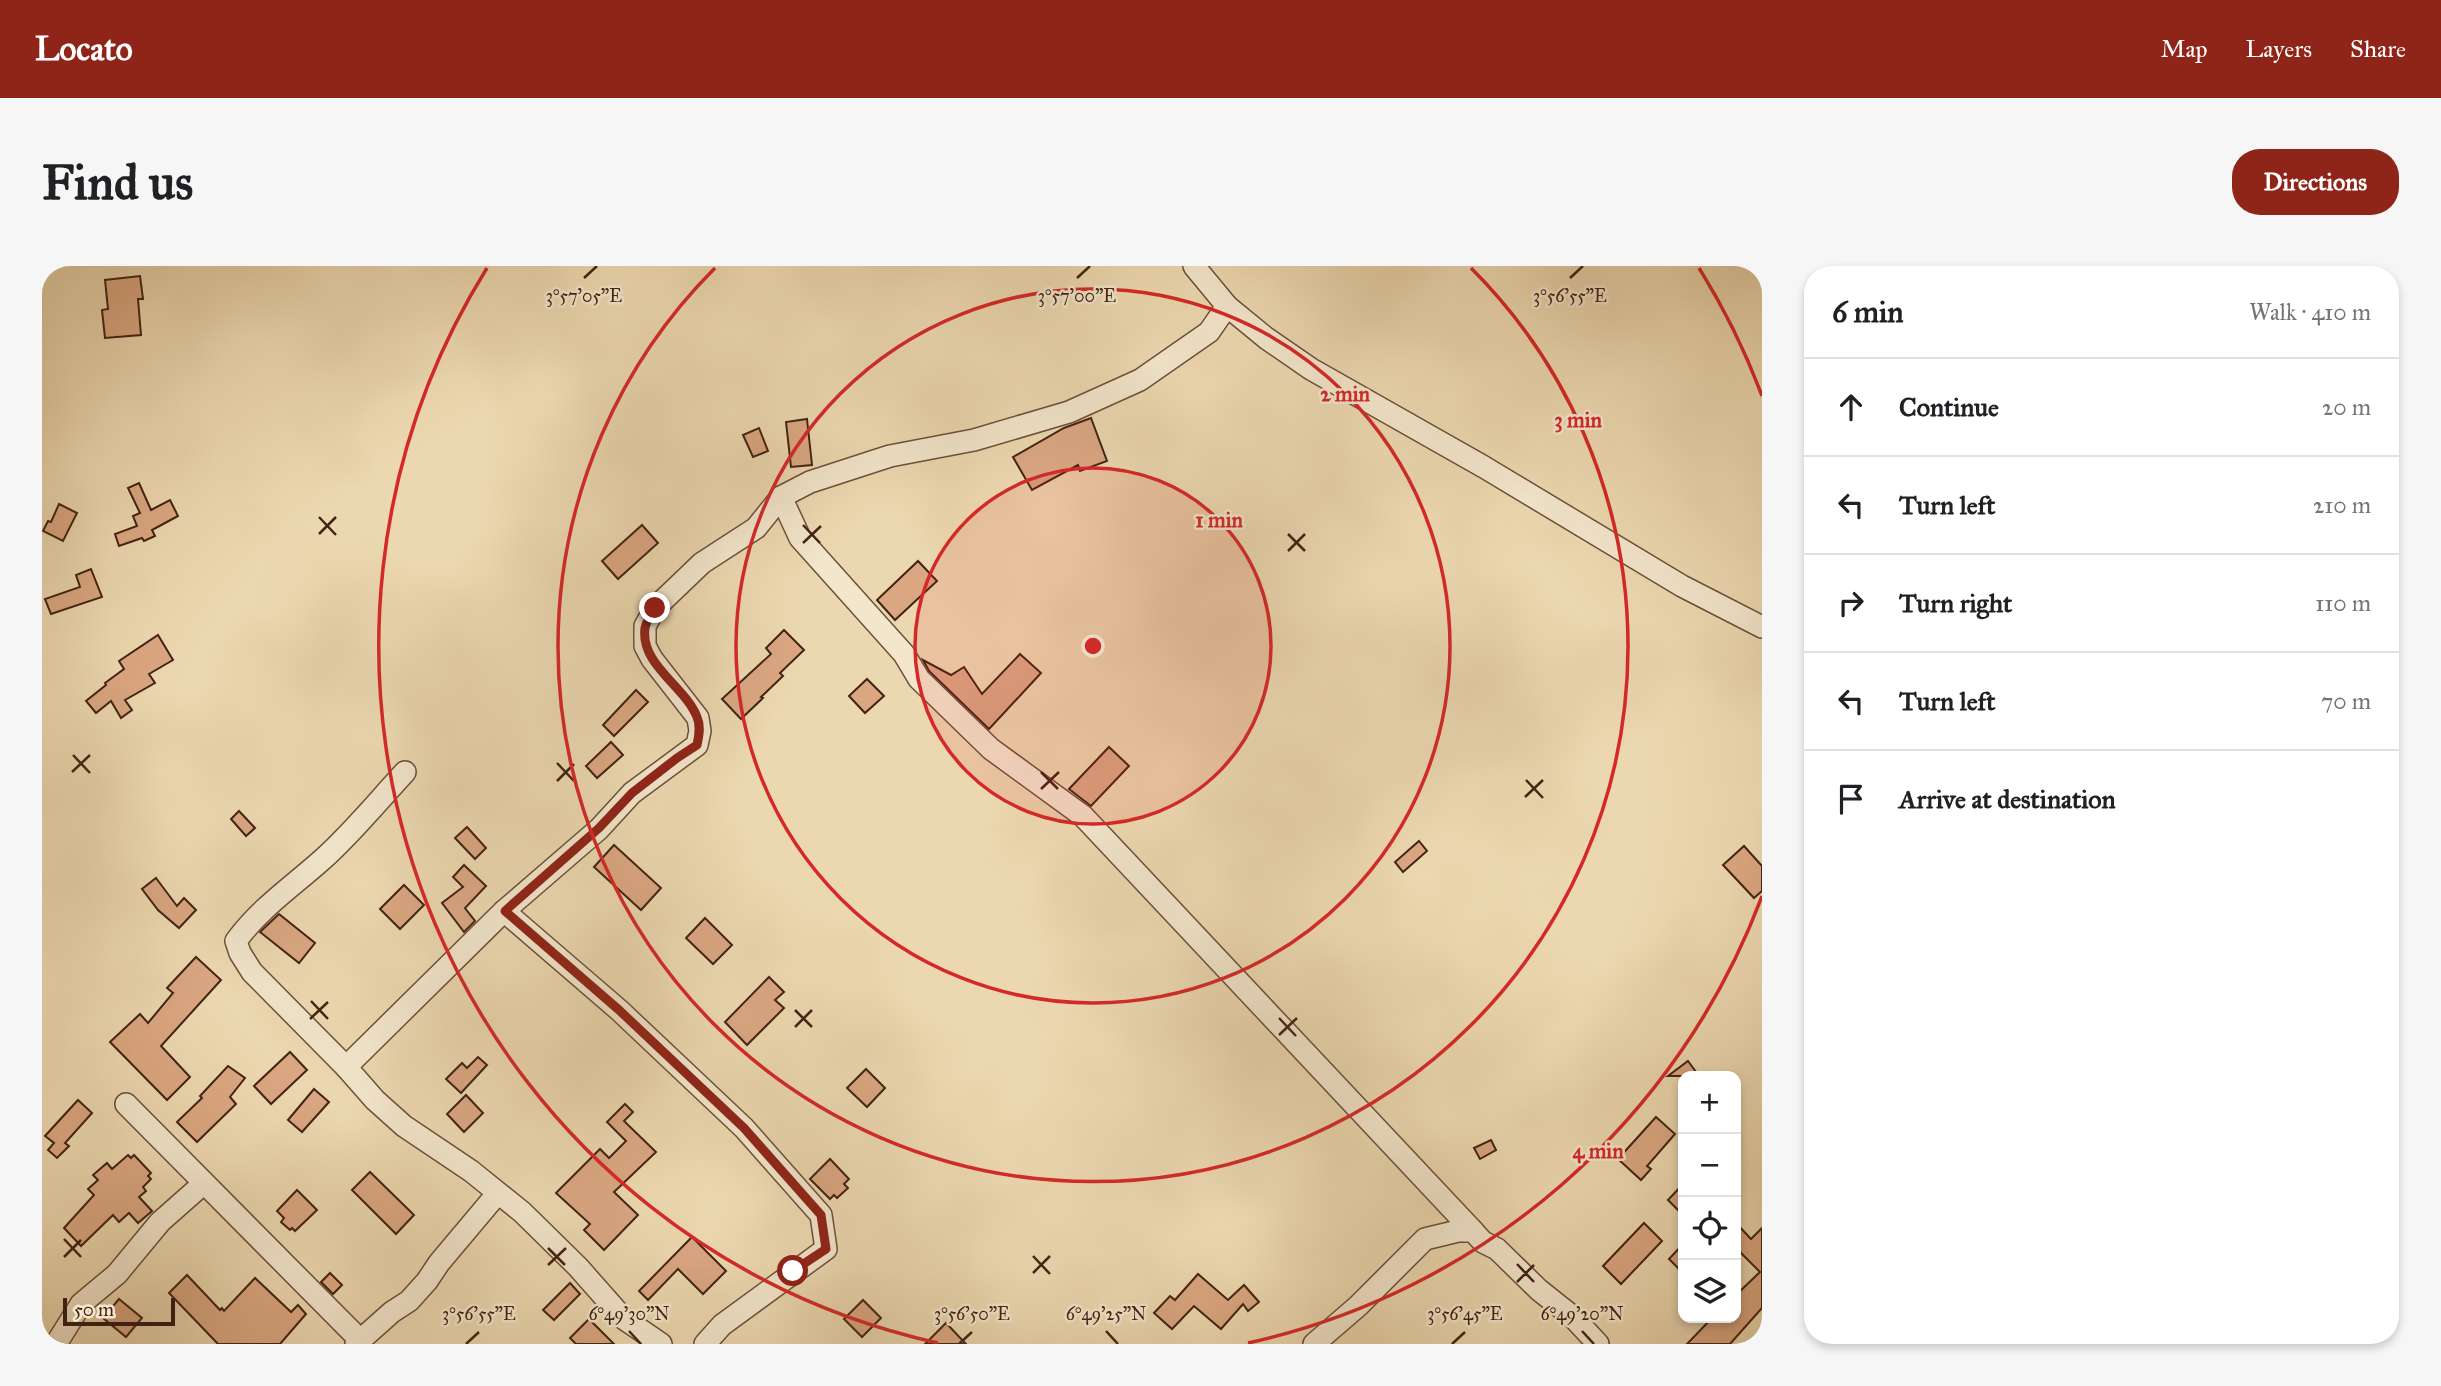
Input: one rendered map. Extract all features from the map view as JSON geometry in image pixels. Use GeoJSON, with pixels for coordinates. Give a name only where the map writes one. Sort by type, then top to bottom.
{"type":"FeatureCollection","features":[{"type":"Feature","properties":{"kind":"street"},"geometry":{"type":"LineString","coordinates":[[1194,266],[1227,306],[1266,338],[1311,369],[1496,474],[1682,586],[1762,627]]}},
{"type":"Feature","properties":{"kind":"street"},"geometry":{"type":"LineString","coordinates":[[346,1067],[505,911],[599,828],[632,793],[697,745],[700,731],[698,718],[652,659],[645,646],[645,626],[655,608],[702,564],[757,528],[781,498],[810,482],[890,456],[974,440],[1069,412],[1140,380],[1209,332],[1227,306]]}},
{"type":"Feature","properties":{"kind":"street"},"geometry":{"type":"LineString","coordinates":[[781,498],[800,538],[904,654],[919,680],[991,749],[1083,816],[1483,1242],[1497,1249],[1539,1290],[1573,1317],[1598,1344]]}},
{"type":"Feature","properties":{"kind":"street"},"geometry":{"type":"LineString","coordinates":[[405,772],[325,858],[267,906],[236,941],[240,953],[251,971],[346,1067],[374,1100],[404,1126],[471,1171],[522,1213],[623,1318],[661,1344]]}},
{"type":"Feature","properties":{"kind":"street"},"geometry":{"type":"LineString","coordinates":[[505,911],[619,1010],[744,1128],[821,1215],[826,1249],[722,1325],[705,1344]]}},
{"type":"Feature","properties":{"kind":"street"},"geometry":{"type":"LineString","coordinates":[[126,1104],[358,1342],[409,1301],[497,1194]]}},
{"type":"Feature","properties":{"kind":"street"},"geometry":{"type":"LineString","coordinates":[[56,1344],[81,1304],[117,1273],[160,1222],[203,1184]]}},
{"type":"Feature","properties":{"kind":"street"},"geometry":{"type":"LineString","coordinates":[[1314,1344],[1358,1306],[1425,1239],[1458,1231],[1473,1231]]}},
{"type":"Feature","properties":{"kind":"building"},"geometry":{"type":"Polygon","coordinates":[[[140,276],[143,299],[138,299],[141,335],[105,338],[102,310],[108,309],[105,280],[140,276]]]}},
{"type":"Feature","properties":{"kind":"building"},"geometry":{"type":"Polygon","coordinates":[[[1091,418],[1107,461],[1080,471],[1078,465],[1032,490],[1013,457],[1064,428],[1091,418]]]}},
{"type":"Feature","properties":{"kind":"building"},"geometry":{"type":"Polygon","coordinates":[[[807,419],[812,465],[791,467],[786,422],[807,419]]]}},
{"type":"Feature","properties":{"kind":"building"},"geometry":{"type":"Polygon","coordinates":[[[759,428],[768,451],[753,457],[743,435],[759,428]]]}},
{"type":"Feature","properties":{"kind":"building"},"geometry":{"type":"Polygon","coordinates":[[[139,483],[151,510],[170,500],[178,516],[152,530],[155,536],[119,546],[115,534],[137,526],[133,516],[140,513],[128,488],[139,483]]]}},
{"type":"Feature","properties":{"kind":"building"},"geometry":{"type":"Polygon","coordinates":[[[59,504],[77,513],[63,541],[43,531],[48,521],[51,522],[59,504]]]}},
{"type":"Feature","properties":{"kind":"building"},"geometry":{"type":"Polygon","coordinates":[[[642,525],[658,543],[618,579],[602,561],[642,525]]]}},
{"type":"Feature","properties":{"kind":"building"},"geometry":{"type":"Polygon","coordinates":[[[918,561],[937,581],[895,620],[877,600],[918,561]]]}},
{"type":"Feature","properties":{"kind":"building"},"geometry":{"type":"Polygon","coordinates":[[[91,569],[102,597],[51,614],[45,599],[80,587],[76,575],[91,569]]]}},
{"type":"Feature","properties":{"kind":"building"},"geometry":{"type":"Polygon","coordinates":[[[784,630],[804,650],[780,673],[783,676],[741,719],[722,699],[771,654],[766,648],[784,630]]]}},
{"type":"Feature","properties":{"kind":"building"},"geometry":{"type":"Polygon","coordinates":[[[158,635],[173,660],[149,674],[155,683],[125,700],[132,710],[121,718],[111,701],[96,713],[86,701],[124,669],[119,661],[158,635]]]}},
{"type":"Feature","properties":{"kind":"building"},"geometry":{"type":"Polygon","coordinates":[[[1020,654],[1041,673],[989,729],[929,671],[923,660],[951,675],[964,667],[982,694],[1020,654]]]}},
{"type":"Feature","properties":{"kind":"building"},"geometry":{"type":"Polygon","coordinates":[[[867,679],[884,696],[865,713],[849,696],[867,679]]]}},
{"type":"Feature","properties":{"kind":"building"},"geometry":{"type":"Polygon","coordinates":[[[636,690],[648,702],[614,736],[603,725],[636,690]]]}},
{"type":"Feature","properties":{"kind":"building"},"geometry":{"type":"Polygon","coordinates":[[[611,742],[623,755],[597,778],[586,766],[611,742]]]}},
{"type":"Feature","properties":{"kind":"building"},"geometry":{"type":"Polygon","coordinates":[[[1109,747],[1129,766],[1091,806],[1069,789],[1109,747]]]}},
{"type":"Feature","properties":{"kind":"building"},"geometry":{"type":"Polygon","coordinates":[[[239,811],[255,828],[246,836],[231,819],[239,811]]]}},
{"type":"Feature","properties":{"kind":"building"},"geometry":{"type":"Polygon","coordinates":[[[467,827],[486,848],[475,859],[455,838],[467,827]]]}},
{"type":"Feature","properties":{"kind":"building"},"geometry":{"type":"Polygon","coordinates":[[[1419,841],[1427,851],[1403,872],[1395,862],[1419,841]]]}},
{"type":"Feature","properties":{"kind":"building"},"geometry":{"type":"Polygon","coordinates":[[[614,845],[661,888],[641,910],[594,867],[614,845]]]}},
{"type":"Feature","properties":{"kind":"building"},"geometry":{"type":"Polygon","coordinates":[[[1744,846],[1762,866],[1762,891],[1754,898],[1723,865],[1744,846]]]}},
{"type":"Feature","properties":{"kind":"building"},"geometry":{"type":"Polygon","coordinates":[[[464,865],[486,886],[465,908],[475,921],[464,932],[442,903],[463,887],[453,877],[464,865]]]}},
{"type":"Feature","properties":{"kind":"building"},"geometry":{"type":"Polygon","coordinates":[[[156,878],[177,906],[184,898],[196,910],[179,928],[158,910],[142,889],[156,878]]]}},
{"type":"Feature","properties":{"kind":"building"},"geometry":{"type":"Polygon","coordinates":[[[404,885],[424,905],[400,929],[380,909],[404,885]]]}},
{"type":"Feature","properties":{"kind":"building"},"geometry":{"type":"Polygon","coordinates":[[[279,914],[315,943],[299,963],[260,932],[279,914]]]}},
{"type":"Feature","properties":{"kind":"building"},"geometry":{"type":"Polygon","coordinates":[[[705,918],[732,945],[713,964],[686,938],[705,918]]]}},
{"type":"Feature","properties":{"kind":"building"},"geometry":{"type":"Polygon","coordinates":[[[196,957],[221,980],[161,1046],[190,1077],[167,1100],[110,1042],[140,1014],[148,1023],[173,993],[167,988],[196,957]]]}},
{"type":"Feature","properties":{"kind":"building"},"geometry":{"type":"Polygon","coordinates":[[[769,977],[784,992],[775,1000],[784,1008],[747,1045],[725,1022],[769,977]]]}},
{"type":"Feature","properties":{"kind":"building"},"geometry":{"type":"Polygon","coordinates":[[[290,1052],[307,1070],[271,1104],[254,1086],[290,1052]]]}},
{"type":"Feature","properties":{"kind":"building"},"geometry":{"type":"Polygon","coordinates":[[[478,1057],[487,1065],[461,1093],[446,1079],[462,1063],[467,1068],[478,1057]]]}},
{"type":"Feature","properties":{"kind":"building"},"geometry":{"type":"Polygon","coordinates":[[[1688,1061],[1695,1071],[1678,1071],[1678,1076],[1668,1076],[1688,1061]]]}},
{"type":"Feature","properties":{"kind":"building"},"geometry":{"type":"Polygon","coordinates":[[[228,1066],[245,1078],[230,1097],[236,1104],[197,1142],[177,1122],[202,1098],[200,1096],[228,1066]]]}},
{"type":"Feature","properties":{"kind":"building"},"geometry":{"type":"Polygon","coordinates":[[[866,1069],[885,1088],[867,1107],[847,1088],[866,1069]]]}},
{"type":"Feature","properties":{"kind":"building"},"geometry":{"type":"Polygon","coordinates":[[[314,1089],[329,1102],[302,1132],[288,1120],[314,1089]]]}},
{"type":"Feature","properties":{"kind":"building"},"geometry":{"type":"Polygon","coordinates":[[[466,1095],[483,1113],[464,1132],[447,1114],[466,1095]]]}},
{"type":"Feature","properties":{"kind":"building"},"geometry":{"type":"Polygon","coordinates":[[[78,1100],[92,1113],[65,1143],[69,1146],[57,1158],[48,1150],[54,1143],[45,1136],[78,1100]]]}},
{"type":"Feature","properties":{"kind":"building"},"geometry":{"type":"Polygon","coordinates":[[[625,1104],[633,1112],[624,1121],[656,1152],[614,1192],[638,1215],[604,1250],[584,1230],[590,1224],[556,1193],[600,1149],[609,1158],[626,1141],[607,1122],[625,1104]]]}},
{"type":"Feature","properties":{"kind":"building"},"geometry":{"type":"Polygon","coordinates":[[[1656,1117],[1675,1134],[1647,1166],[1651,1169],[1641,1180],[1618,1159],[1656,1117]]]}},
{"type":"Feature","properties":{"kind":"building"},"geometry":{"type":"Polygon","coordinates":[[[1491,1140],[1496,1150],[1480,1159],[1474,1148],[1491,1140]]]}},
{"type":"Feature","properties":{"kind":"building"},"geometry":{"type":"Polygon","coordinates":[[[128,1155],[131,1158],[134,1155],[151,1173],[148,1176],[151,1179],[143,1187],[146,1191],[139,1197],[152,1211],[138,1223],[129,1213],[119,1222],[113,1215],[81,1246],[64,1228],[94,1195],[88,1189],[98,1180],[93,1175],[107,1163],[112,1169],[128,1155]]]}},
{"type":"Feature","properties":{"kind":"building"},"geometry":{"type":"Polygon","coordinates":[[[830,1159],[849,1179],[844,1184],[848,1188],[837,1198],[834,1195],[830,1199],[810,1179],[830,1159]]]}},
{"type":"Feature","properties":{"kind":"building"},"geometry":{"type":"Polygon","coordinates":[[[370,1172],[414,1215],[396,1234],[352,1190],[370,1172]]]}},
{"type":"Feature","properties":{"kind":"building"},"geometry":{"type":"Polygon","coordinates":[[[1678,1189],[1678,1210],[1668,1200],[1678,1189]]]}},
{"type":"Feature","properties":{"kind":"building"},"geometry":{"type":"Polygon","coordinates":[[[297,1190],[317,1210],[295,1231],[281,1222],[284,1218],[277,1211],[297,1190]]]}},
{"type":"Feature","properties":{"kind":"building"},"geometry":{"type":"Polygon","coordinates":[[[1644,1223],[1662,1241],[1621,1284],[1603,1266],[1644,1223]]]}},
{"type":"Feature","properties":{"kind":"building"},"geometry":{"type":"Polygon","coordinates":[[[1741,1228],[1751,1239],[1762,1228],[1762,1308],[1730,1344],[1687,1344],[1707,1323],[1741,1323],[1741,1290],[1760,1272],[1741,1253],[1741,1228]]]}},
{"type":"Feature","properties":{"kind":"building"},"geometry":{"type":"Polygon","coordinates":[[[692,1237],[726,1271],[703,1294],[678,1269],[648,1300],[639,1291],[692,1237]]]}},
{"type":"Feature","properties":{"kind":"building"},"geometry":{"type":"Polygon","coordinates":[[[1678,1249],[1678,1268],[1669,1259],[1678,1249]]]}},
{"type":"Feature","properties":{"kind":"building"},"geometry":{"type":"Polygon","coordinates":[[[330,1273],[342,1285],[333,1294],[321,1282],[330,1273]]]}},
{"type":"Feature","properties":{"kind":"building"},"geometry":{"type":"Polygon","coordinates":[[[1198,1274],[1228,1300],[1244,1285],[1259,1302],[1248,1311],[1243,1304],[1221,1329],[1194,1306],[1172,1329],[1154,1313],[1170,1296],[1175,1300],[1198,1274]]]}},
{"type":"Feature","properties":{"kind":"building"},"geometry":{"type":"Polygon","coordinates":[[[187,1275],[220,1310],[222,1308],[224,1311],[255,1278],[291,1312],[298,1305],[306,1314],[280,1344],[218,1344],[169,1293],[187,1275]]]}},
{"type":"Feature","properties":{"kind":"building"},"geometry":{"type":"Polygon","coordinates":[[[570,1283],[580,1294],[554,1320],[543,1310],[570,1283]]]}},
{"type":"Feature","properties":{"kind":"building"},"geometry":{"type":"Polygon","coordinates":[[[119,1299],[142,1318],[126,1337],[103,1318],[119,1299]]]}},
{"type":"Feature","properties":{"kind":"building"},"geometry":{"type":"Polygon","coordinates":[[[863,1300],[881,1318],[862,1337],[844,1319],[863,1300]]]}},
{"type":"Feature","properties":{"kind":"building"},"geometry":{"type":"Polygon","coordinates":[[[589,1319],[614,1344],[576,1344],[570,1338],[589,1319]]]}},
{"type":"Feature","properties":{"kind":"building"},"geometry":{"type":"Polygon","coordinates":[[[946,1323],[966,1344],[925,1344],[946,1323]]]}},
{"type":"Feature","properties":{"kind":"route"},"geometry":{"type":"LineString","coordinates":[[655,608],[645,626],[645,646],[698,718],[700,731],[697,745],[632,793],[599,828],[505,911],[619,1010],[744,1128],[821,1215],[826,1249],[793,1271]]}}]}
